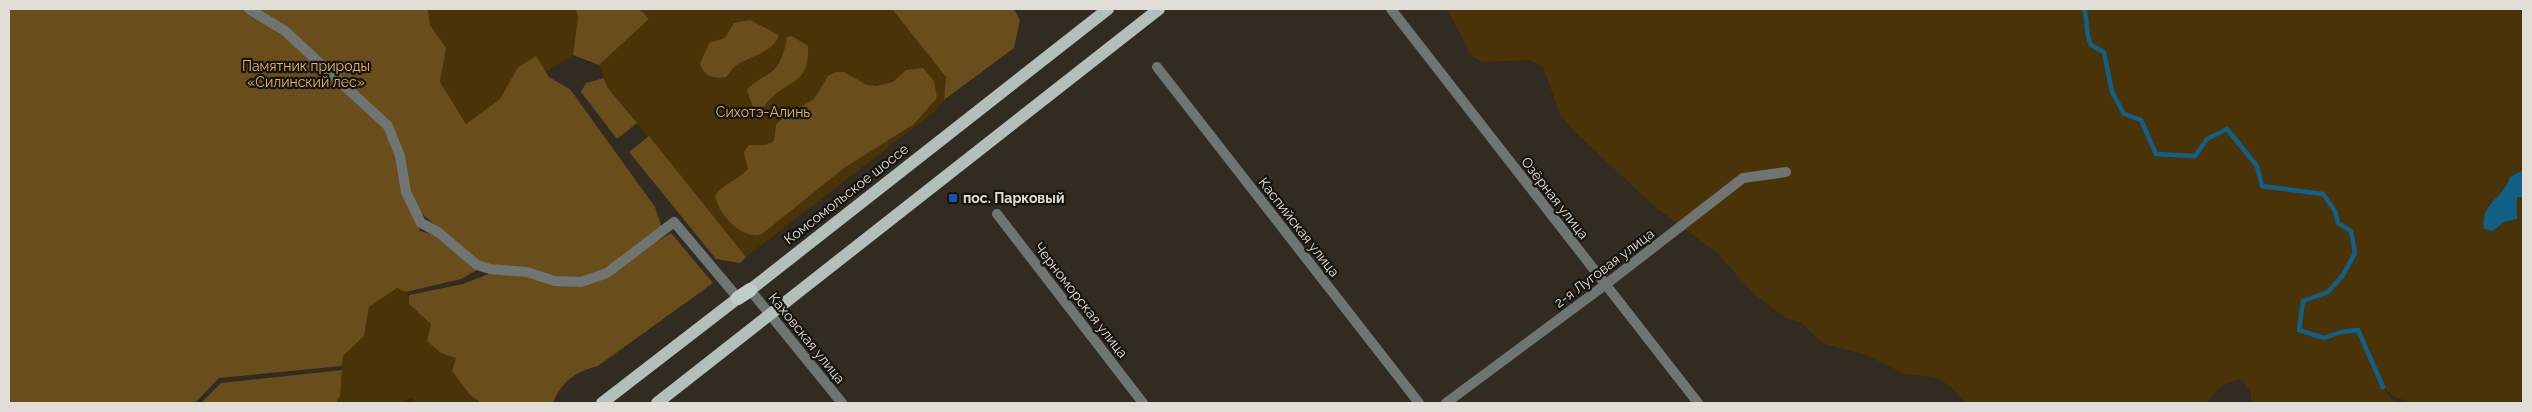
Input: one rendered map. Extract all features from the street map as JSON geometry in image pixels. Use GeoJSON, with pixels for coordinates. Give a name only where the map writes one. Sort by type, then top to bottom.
{"type":"FeatureCollection","features":[{"type":"Feature","properties":{"kind":"highway","name":"Комсомольское шоссе"},"geometry":{"type":"LineString","coordinates":[[738,298],[750,290]]}},
{"type":"Feature","properties":{"kind":"main road","name":"Комсомольское шоссе"},"geometry":{"type":"LineString","coordinates":[[750,290],[1108,9]]}},
{"type":"Feature","properties":{"kind":"main road"},"geometry":{"type":"LineString","coordinates":[[657,403],[774,319],[1159,9]]}},
{"type":"Feature","properties":{"kind":"main road","name":"Комсомольское шоссе"},"geometry":{"type":"LineString","coordinates":[[602,403],[738,298]]}},
{"type":"Feature","properties":{"kind":"street"},"geometry":{"type":"LineString","coordinates":[[249,9],[285,31],[388,126],[400,156],[406,192],[421,223],[438,232],[477,265],[490,269],[527,272],[554,281],[581,282],[607,273],[674,222],[738,298]]}},
{"type":"Feature","properties":{"kind":"street","name":"Озёрная улица"},"geometry":{"type":"LineString","coordinates":[[1391,9],[1698,403]]}},
{"type":"Feature","properties":{"kind":"street","name":"Каспийская улица"},"geometry":{"type":"LineString","coordinates":[[1157,67],[1420,403]]}},
{"type":"Feature","properties":{"kind":"street","name":"2-я Луговая улица"},"geometry":{"type":"LineString","coordinates":[[1446,403],[1605,285],[1743,178],[1786,172]]}},
{"type":"Feature","properties":{"kind":"street","name":"Черноморская улица"},"geometry":{"type":"LineString","coordinates":[[997,214],[1143,403]]}},
{"type":"Feature","properties":{"kind":"street","name":"Каховская улица"},"geometry":{"type":"LineString","coordinates":[[750,290],[842,403]]}},
{"type":"Feature","properties":{"kind":"green space","name":"Памятник природы «Силинский лес»"},"geometry":{"type":"Polygon","coordinates":[[[9,9],[244,9],[283,33],[385,128],[396,157],[405,193],[420,231],[437,236],[479,269],[461,279],[406,292],[397,288],[369,307],[364,336],[343,356],[342,366],[219,378],[195,403],[9,403],[9,9]]]}},
{"type":"Feature","properties":{"kind":"green space"},"geometry":{"type":"Polygon","coordinates":[[[254,9],[428,9],[430,25],[446,48],[440,82],[466,124],[500,99],[518,67],[536,56],[549,77],[570,89],[655,207],[662,228],[606,271],[581,280],[479,263],[420,212],[409,191],[390,125],[254,9]]]}},
{"type":"Feature","properties":{"kind":"green space"},"geometry":{"type":"Polygon","coordinates":[[[428,9],[576,9],[578,17],[573,55],[546,72],[536,56],[518,67],[500,99],[466,124],[440,82],[446,48],[430,25],[428,9]]]}},
{"type":"Feature","properties":{"kind":"green space"},"geometry":{"type":"Polygon","coordinates":[[[576,9],[639,9],[649,19],[599,65],[573,55],[578,17],[576,9]]]}},
{"type":"Feature","properties":{"kind":"green space","name":"Сихотэ-Алинь"},"geometry":{"type":"Polygon","coordinates":[[[638,9],[892,9],[946,77],[944,100],[934,112],[746,257],[607,87],[599,65],[649,19],[638,9]]]}},
{"type":"Feature","properties":{"kind":"green space"},"geometry":{"type":"Polygon","coordinates":[[[892,9],[1014,9],[1020,20],[1014,48],[944,100],[946,77],[892,9]]]}},
{"type":"Feature","properties":{"kind":"green space"},"geometry":{"type":"Polygon","coordinates":[[[1444,9],[2523,9],[2523,170],[2510,177],[2507,189],[2488,205],[2504,222],[2517,219],[2517,197],[2523,197],[2523,403],[2412,403],[2395,397],[2382,386],[2392,400],[2398,403],[2251,403],[2251,392],[2241,379],[2222,386],[2208,403],[1965,403],[1950,386],[1934,377],[1905,374],[1864,354],[1824,344],[1800,322],[1786,318],[1755,295],[1716,252],[1655,207],[1573,130],[1560,114],[1543,67],[1530,60],[1482,62],[1472,56],[1449,13],[1444,9]]]}},
{"type":"Feature","properties":{"kind":"green space"},"geometry":{"type":"Polygon","coordinates":[[[750,20],[779,35],[776,42],[765,51],[739,63],[726,77],[717,78],[704,72],[700,64],[709,43],[725,38],[734,23],[750,20]]]}},
{"type":"Feature","properties":{"kind":"green space"},"geometry":{"type":"Polygon","coordinates":[[[792,36],[808,46],[808,60],[805,70],[794,82],[772,97],[765,106],[753,108],[747,90],[755,82],[774,70],[784,52],[787,37],[792,36]]]}},
{"type":"Feature","properties":{"kind":"green space"},"geometry":{"type":"Polygon","coordinates":[[[923,68],[934,81],[937,98],[914,124],[844,168],[762,234],[747,234],[739,230],[726,218],[715,195],[748,169],[744,152],[749,145],[766,145],[774,141],[776,125],[782,118],[814,99],[828,76],[836,72],[844,72],[867,85],[876,86],[893,82],[906,70],[923,68]]]}},
{"type":"Feature","properties":{"kind":"green space"},"geometry":{"type":"Polygon","coordinates":[[[604,78],[607,87],[637,123],[617,139],[581,92],[586,83],[604,78]]]}},
{"type":"Feature","properties":{"kind":"green space"},"geometry":{"type":"Polygon","coordinates":[[[649,136],[746,257],[740,263],[716,259],[629,152],[649,136]]]}},
{"type":"Feature","properties":{"kind":"green space"},"geometry":{"type":"Polygon","coordinates":[[[671,233],[713,283],[598,366],[570,378],[553,403],[478,403],[479,401],[470,395],[452,371],[456,358],[441,353],[427,341],[431,324],[409,304],[409,295],[463,284],[491,273],[526,276],[582,286],[671,233]]]}},
{"type":"Feature","properties":{"kind":"green space"},"geometry":{"type":"Polygon","coordinates":[[[397,288],[407,294],[409,304],[431,324],[441,353],[456,358],[452,371],[470,395],[480,402],[416,403],[412,398],[399,403],[336,403],[340,396],[343,356],[364,336],[369,307],[397,288]]]}},
{"type":"Feature","properties":{"kind":"green space"},"geometry":{"type":"Polygon","coordinates":[[[342,370],[340,396],[336,403],[201,403],[221,383],[342,370]]]}},
{"type":"Feature","properties":{"kind":"water"},"geometry":{"type":"Polygon","coordinates":[[[2523,170],[2523,197],[2517,197],[2517,219],[2504,222],[2493,231],[2484,229],[2485,213],[2507,185],[2510,177],[2523,170]]]}},
{"type":"Feature","properties":{"kind":"waterway"},"geometry":{"type":"LineString","coordinates":[[2084,9],[2091,45],[2104,52],[2112,92],[2124,114],[2141,120],[2156,154],[2195,156],[2207,139],[2227,129],[2257,166],[2262,186],[2323,194],[2335,211],[2338,223],[2351,231],[2355,253],[2343,275],[2328,292],[2303,301],[2299,330],[2324,338],[2341,332],[2358,330],[2383,387]]}},
{"type":"Feature","properties":{"kind":"place","name":"пос. Парковый"},"geometry":{"type":"Point","coordinates":[953,198]}}]}
